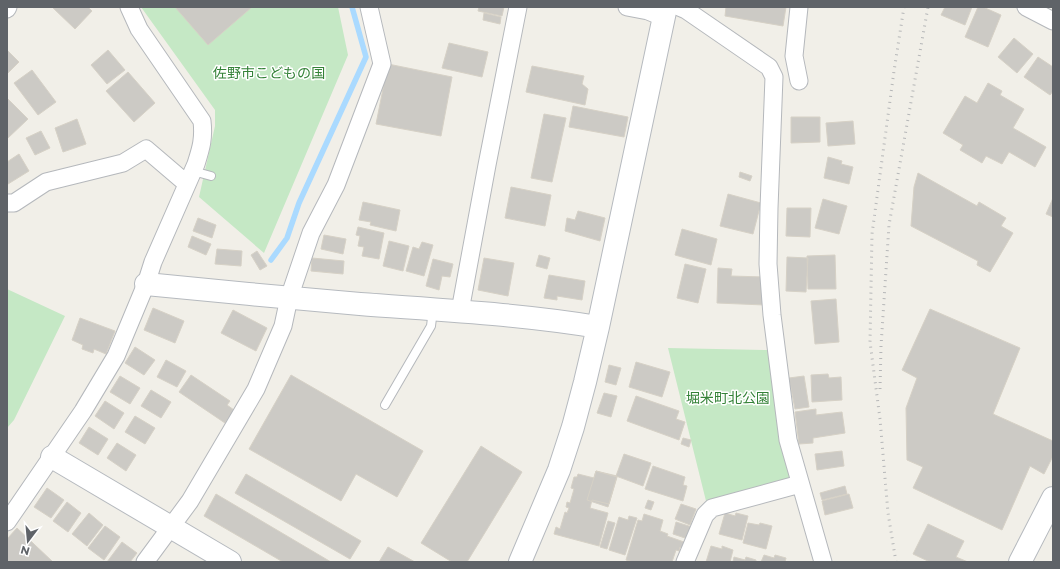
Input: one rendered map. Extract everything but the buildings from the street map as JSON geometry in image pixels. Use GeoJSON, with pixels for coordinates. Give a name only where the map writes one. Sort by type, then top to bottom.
{"type":"FeatureCollection","features":[{"type":"Feature","properties":{"kind":"street"},"geometry":{"type":"LineString","coordinates":[[7,522],[83,412],[116,356],[146,284],[153,262],[190,178],[201,148],[204,135],[202,121],[139,29],[130,7]]}},
{"type":"Feature","properties":{"kind":"street"},"geometry":{"type":"LineString","coordinates":[[144,562],[190,501],[256,389],[283,326],[289,298],[311,233],[336,185],[382,64],[369,7]]}},
{"type":"Feature","properties":{"kind":"street"},"geometry":{"type":"LineString","coordinates":[[460,311],[486,165],[518,7]]}},
{"type":"Feature","properties":{"kind":"street"},"geometry":{"type":"LineString","coordinates":[[627,7],[648,11],[686,10],[769,67],[774,78],[768,264],[772,315],[788,440],[823,562]]}},
{"type":"Feature","properties":{"kind":"street"},"geometry":{"type":"LineString","coordinates":[[799,7],[794,56],[800,81]]}},
{"type":"Feature","properties":{"kind":"street"},"geometry":{"type":"LineString","coordinates":[[1026,7],[1053,21]]}},
{"type":"Feature","properties":{"kind":"street"},"geometry":{"type":"LineString","coordinates":[[520,562],[541,515],[561,463],[575,419],[598,326],[669,10]]}},
{"type":"Feature","properties":{"kind":"street"},"geometry":{"type":"LineString","coordinates":[[7,203],[14,203],[46,182],[123,163],[146,149],[190,178]]}},
{"type":"Feature","properties":{"kind":"street"},"geometry":{"type":"LineString","coordinates":[[146,284],[289,298],[460,311],[598,326]]}},
{"type":"Feature","properties":{"kind":"street"},"geometry":{"type":"LineString","coordinates":[[52,457],[230,562]]}},
{"type":"Feature","properties":{"kind":"street"},"geometry":{"type":"LineString","coordinates":[[685,562],[705,515],[712,508],[800,484]]}},
{"type":"Feature","properties":{"kind":"street"},"geometry":{"type":"LineString","coordinates":[[1020,562],[1053,498]]}},
{"type":"Feature","properties":{"kind":"lane"},"geometry":{"type":"LineString","coordinates":[[190,178],[211,176]]}},
{"type":"Feature","properties":{"kind":"lane"},"geometry":{"type":"LineString","coordinates":[[384,405],[431,326],[433,309]]}},
{"type":"Feature","properties":{"kind":"green space","name":"佐野市こどもの国"},"geometry":{"type":"Polygon","coordinates":[[[141,7],[338,7],[348,55],[264,253],[199,197],[215,126],[215,110],[141,7]]]}},
{"type":"Feature","properties":{"kind":"green space"},"geometry":{"type":"Polygon","coordinates":[[[7,289],[65,316],[14,420],[7,428],[7,289]]]}},
{"type":"Feature","properties":{"kind":"green space","name":"堀米町北公園"},"geometry":{"type":"Polygon","coordinates":[[[668,348],[768,350],[793,479],[706,501],[668,348]]]}},
{"type":"Feature","properties":{"kind":"waterway"},"geometry":{"type":"LineString","coordinates":[[271,260],[287,238],[299,203],[366,57],[352,7]]}},
{"type":"Feature","properties":{"kind":"railway"},"geometry":{"type":"LineString","coordinates":[[896,562],[888,513],[880,419],[870,342],[872,234],[904,7]]}},
{"type":"Feature","properties":{"kind":"railway"},"geometry":{"type":"LineString","coordinates":[[880,389],[881,346],[889,225],[928,7]]}}]}
